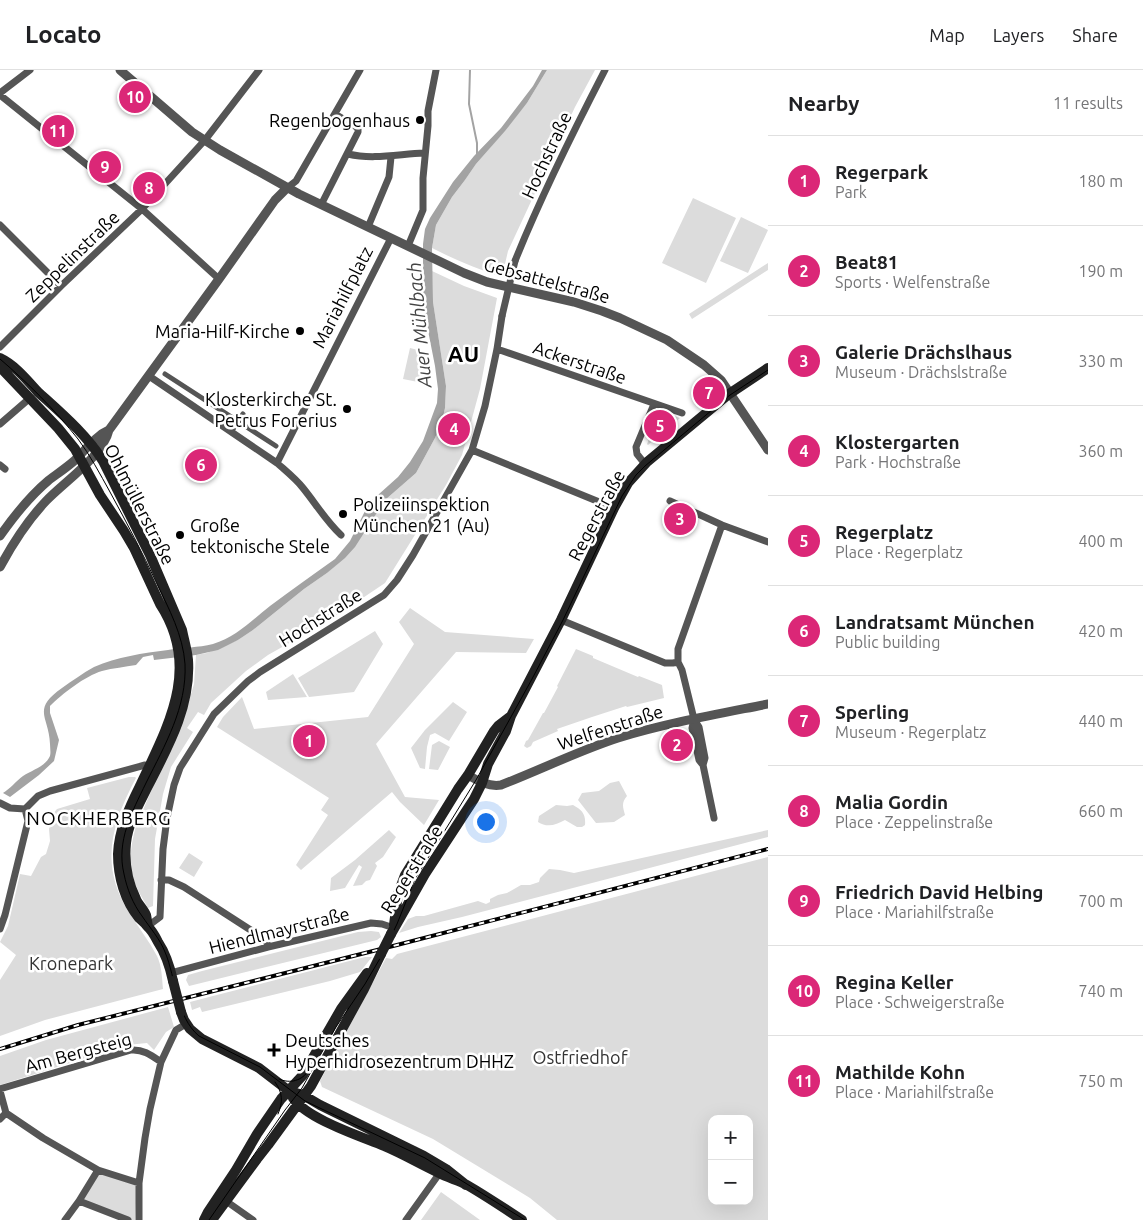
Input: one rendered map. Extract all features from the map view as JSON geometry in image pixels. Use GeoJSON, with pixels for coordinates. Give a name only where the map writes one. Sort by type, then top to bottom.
{"type":"FeatureCollection","features":[{"type":"Feature","properties":{"kind":"main road","name":"Ohlmüllerstraße"},"geometry":{"type":"LineString","coordinates":[[0,358],[20,373],[81,433],[103,461],[150,555],[182,630],[187,652],[186,693],[177,724],[134,816],[126,842],[125,859],[128,877],[134,896],[145,914],[148,926]]}},
{"type":"Feature","properties":{"kind":"main road","name":"Ohlmüllerstraße"},"geometry":{"type":"LineString","coordinates":[[0,367],[69,441],[79,456],[100,495],[129,540],[165,613],[179,650],[180,678],[176,702],[170,721],[131,804],[119,841],[120,873],[125,892],[137,915],[148,926]]}},
{"type":"Feature","properties":{"kind":"main road","name":"Regerstraße"},"geometry":{"type":"LineString","coordinates":[[392,931],[425,874],[474,799],[488,764],[506,731],[511,716],[561,620],[614,508],[628,483],[645,464],[729,394],[768,368]]}},
{"type":"Feature","properties":{"kind":"main road","name":"Regerstraße"},"geometry":{"type":"LineString","coordinates":[[392,931],[398,894],[405,875],[494,731],[511,716]]}},
{"type":"Feature","properties":{"kind":"main road"},"geometry":{"type":"LineString","coordinates":[[148,926],[163,951],[172,976],[181,1012],[192,1032],[259,1068],[301,1100],[320,1106],[424,1156],[522,1220]]}},
{"type":"Feature","properties":{"kind":"main road"},"geometry":{"type":"LineString","coordinates":[[212,1220],[316,1078],[364,989],[392,931]]}},
{"type":"Feature","properties":{"kind":"main road"},"geometry":{"type":"LineString","coordinates":[[204,1220],[257,1134],[281,1099],[304,1072],[340,1009],[380,956]]}},
{"type":"Feature","properties":{"kind":"main road"},"geometry":{"type":"LineString","coordinates":[[301,1100],[305,1110],[315,1116],[466,1185]]}},
{"type":"Feature","properties":{"kind":"street"},"geometry":{"type":"LineString","coordinates":[[30,70],[0,94],[142,209],[219,279]]}},
{"type":"Feature","properties":{"kind":"street","name":"Mariahilfplatz"},"geometry":{"type":"LineString","coordinates":[[120,70],[192,132],[287,188],[390,238],[277,463]]}},
{"type":"Feature","properties":{"kind":"street","name":"Zeppelinstraße"},"geometry":{"type":"LineString","coordinates":[[0,348],[61,286],[142,209],[205,140],[259,70]]}},
{"type":"Feature","properties":{"kind":"street"},"geometry":{"type":"LineString","coordinates":[[0,536],[28,501],[49,481],[79,456],[103,445],[109,430],[275,200],[296,181],[360,70]]}},
{"type":"Feature","properties":{"kind":"street"},"geometry":{"type":"LineString","coordinates":[[411,248],[423,210],[424,153],[428,111],[436,70]]}},
{"type":"Feature","properties":{"kind":"street","name":"Hochstraße"},"geometry":{"type":"LineString","coordinates":[[148,926],[160,917],[163,849],[174,785],[180,768],[214,714],[260,672],[386,593],[413,555],[472,450],[485,406],[502,316],[517,258],[526,234],[578,122],[605,70]]}},
{"type":"Feature","properties":{"kind":"street"},"geometry":{"type":"LineString","coordinates":[[321,205],[358,132],[358,128],[335,114]]}},
{"type":"Feature","properties":{"kind":"street"},"geometry":{"type":"LineString","coordinates":[[348,154],[391,157],[424,153]]}},
{"type":"Feature","properties":{"kind":"street"},"geometry":{"type":"LineString","coordinates":[[368,227],[389,178],[391,157]]}},
{"type":"Feature","properties":{"kind":"street"},"geometry":{"type":"LineString","coordinates":[[0,225],[61,286]]}},
{"type":"Feature","properties":{"kind":"street","name":"Gebsattelstraße"},"geometry":{"type":"LineString","coordinates":[[390,238],[487,282],[574,302],[602,311],[667,340],[704,365],[721,380],[768,450]]}},
{"type":"Feature","properties":{"kind":"street","name":"Ackerstraße"},"geometry":{"type":"LineString","coordinates":[[497,349],[682,413]]}},
{"type":"Feature","properties":{"kind":"street"},"geometry":{"type":"LineString","coordinates":[[165,374],[276,446]]}},
{"type":"Feature","properties":{"kind":"street"},"geometry":{"type":"LineString","coordinates":[[149,376],[277,463],[303,488],[341,535]]}},
{"type":"Feature","properties":{"kind":"street"},"geometry":{"type":"LineString","coordinates":[[0,424],[30,398]]}},
{"type":"Feature","properties":{"kind":"street"},"geometry":{"type":"LineString","coordinates":[[645,464],[637,454],[636,447],[654,404]]}},
{"type":"Feature","properties":{"kind":"street"},"geometry":{"type":"LineString","coordinates":[[231,432],[243,414]]}},
{"type":"Feature","properties":{"kind":"street"},"geometry":{"type":"LineString","coordinates":[[0,567],[12,545],[34,514],[84,466],[94,448]]}},
{"type":"Feature","properties":{"kind":"street"},"geometry":{"type":"LineString","coordinates":[[472,450],[614,508]]}},
{"type":"Feature","properties":{"kind":"street"},"geometry":{"type":"LineString","coordinates":[[670,501],[768,542]]}},
{"type":"Feature","properties":{"kind":"street"},"geometry":{"type":"LineString","coordinates":[[714,818],[703,765],[705,758],[699,727],[694,719],[677,655],[680,641],[722,524]]}},
{"type":"Feature","properties":{"kind":"street"},"geometry":{"type":"LineString","coordinates":[[561,620],[666,663],[678,662]]}},
{"type":"Feature","properties":{"kind":"street","name":"Welfenstraße"},"geometry":{"type":"LineString","coordinates":[[468,775],[482,783],[501,786],[564,758],[639,732],[768,704]]}},
{"type":"Feature","properties":{"kind":"street"},"geometry":{"type":"LineString","coordinates":[[0,803],[10,808],[25,809],[41,794],[145,765],[149,767]]}},
{"type":"Feature","properties":{"kind":"street"},"geometry":{"type":"LineString","coordinates":[[0,929],[28,821],[25,809]]}},
{"type":"Feature","properties":{"kind":"street"},"geometry":{"type":"LineString","coordinates":[[161,880],[169,880],[199,897],[266,940],[268,947]]}},
{"type":"Feature","properties":{"kind":"street","name":"Hiendlmayrstraße"},"geometry":{"type":"LineString","coordinates":[[172,976],[268,947],[371,923],[382,924],[392,931]]}},
{"type":"Feature","properties":{"kind":"street"},"geometry":{"type":"LineString","coordinates":[[139,1220],[138,1183],[150,1109],[161,1062],[176,1030],[186,1024]]}},
{"type":"Feature","properties":{"kind":"street","name":"Am Bergsteig"},"geometry":{"type":"LineString","coordinates":[[0,1091],[131,1050],[144,1050],[161,1062]]}},
{"type":"Feature","properties":{"kind":"street"},"geometry":{"type":"LineString","coordinates":[[0,1091],[6,1113],[98,1170],[138,1183]]}},
{"type":"Feature","properties":{"kind":"street"},"geometry":{"type":"LineString","coordinates":[[0,1119],[6,1113]]}},
{"type":"Feature","properties":{"kind":"street"},"geometry":{"type":"LineString","coordinates":[[65,1220],[98,1170]]}},
{"type":"Feature","properties":{"kind":"street"},"geometry":{"type":"LineString","coordinates":[[406,1220],[439,1174]]}},
{"type":"Feature","properties":{"kind":"street"},"geometry":{"type":"LineString","coordinates":[[78,1201],[128,1220]]}},
{"type":"Feature","properties":{"kind":"street"},"geometry":{"type":"LineString","coordinates":[[226,1201],[253,1220]]}},
{"type":"Feature","properties":{"kind":"green space"},"geometry":{"type":"Polygon","coordinates":[[[547,70],[595,70],[575,107],[508,251],[502,277],[432,248],[436,225],[452,197],[476,164],[527,103],[547,70]]]}},
{"type":"Feature","properties":{"kind":"green space"},"geometry":{"type":"Polygon","coordinates":[[[693,198],[736,218],[706,283],[662,263],[693,198]]]}},
{"type":"Feature","properties":{"kind":"green space"},"geometry":{"type":"Polygon","coordinates":[[[741,217],[768,230],[748,273],[720,261],[741,217]]]}},
{"type":"Feature","properties":{"kind":"green space"},"geometry":{"type":"Polygon","coordinates":[[[768,263],[768,270],[692,319],[689,314],[768,263]]]}},
{"type":"Feature","properties":{"kind":"green space"},"geometry":{"type":"Polygon","coordinates":[[[432,271],[464,286],[497,298],[480,389],[462,455],[446,485],[385,583],[330,620],[268,655],[246,671],[211,703],[204,715],[198,712],[187,728],[193,732],[171,767],[163,794],[155,839],[153,906],[148,908],[132,873],[131,853],[133,840],[136,826],[186,711],[194,684],[196,655],[207,653],[238,640],[327,573],[349,553],[385,500],[416,473],[435,438],[445,408],[446,386],[433,302],[432,271]]]}},
{"type":"Feature","properties":{"kind":"green space"},"geometry":{"type":"Polygon","coordinates":[[[410,348],[430,353],[423,383],[403,379],[410,348]]]}},
{"type":"Feature","properties":{"kind":"green space"},"geometry":{"type":"Polygon","coordinates":[[[661,411],[680,418],[666,430],[664,428],[656,434],[658,436],[648,445],[647,444],[661,411]]]}},
{"type":"Feature","properties":{"kind":"green space"},"geometry":{"type":"Polygon","coordinates":[[[410,608],[445,632],[534,639],[526,653],[456,652],[376,744],[405,797],[439,800],[424,825],[392,792],[301,870],[296,865],[328,815],[321,810],[329,798],[217,727],[223,717],[242,697],[254,729],[368,717],[414,644],[399,622],[410,608]]]}},
{"type":"Feature","properties":{"kind":"green space"},"geometry":{"type":"Polygon","coordinates":[[[375,631],[383,644],[354,692],[309,697],[298,678],[375,631]]]}},
{"type":"Feature","properties":{"kind":"green space"},"geometry":{"type":"Polygon","coordinates":[[[576,649],[638,677],[662,685],[664,698],[626,706],[557,729],[558,731],[533,742],[527,748],[524,746],[526,741],[544,713],[576,649]]]}},
{"type":"Feature","properties":{"kind":"green space"},"geometry":{"type":"Polygon","coordinates":[[[293,674],[307,697],[268,700],[266,692],[293,674]]]}},
{"type":"Feature","properties":{"kind":"green space"},"geometry":{"type":"Polygon","coordinates":[[[453,702],[467,712],[449,741],[435,733],[430,735],[425,769],[420,768],[411,748],[425,730],[453,702]]]}},
{"type":"Feature","properties":{"kind":"green space"},"geometry":{"type":"Polygon","coordinates":[[[439,741],[450,747],[438,770],[429,769],[432,745],[439,741]]]}},
{"type":"Feature","properties":{"kind":"green space","name":"Kronepark"},"geometry":{"type":"Polygon","coordinates":[[[129,777],[136,778],[120,812],[115,829],[112,846],[114,879],[120,896],[130,914],[159,960],[163,989],[45,1020],[0,1036],[0,980],[16,955],[0,942],[8,926],[20,874],[31,876],[41,857],[46,854],[50,841],[49,829],[52,815],[57,809],[90,799],[87,788],[129,777]]]}},
{"type":"Feature","properties":{"kind":"green space"},"geometry":{"type":"Polygon","coordinates":[[[619,781],[627,796],[623,803],[625,815],[614,822],[596,823],[578,800],[582,793],[599,791],[610,783],[619,781]]]}},
{"type":"Feature","properties":{"kind":"green space"},"geometry":{"type":"Polygon","coordinates":[[[556,805],[573,805],[576,807],[584,815],[585,825],[577,827],[565,820],[552,825],[538,822],[539,816],[556,805]]]}},
{"type":"Feature","properties":{"kind":"green space"},"geometry":{"type":"Polygon","coordinates":[[[389,830],[396,837],[383,857],[375,863],[377,866],[370,880],[362,885],[353,886],[362,867],[359,865],[345,888],[330,891],[331,878],[389,830]]]}},
{"type":"Feature","properties":{"kind":"green space"},"geometry":{"type":"Polygon","coordinates":[[[768,830],[768,837],[399,933],[408,919],[478,901],[486,904],[490,902],[490,899],[507,893],[521,885],[539,882],[540,878],[549,869],[574,873],[768,830]]]}},
{"type":"Feature","properties":{"kind":"green space"},"geometry":{"type":"Polygon","coordinates":[[[189,853],[203,862],[194,877],[179,868],[189,853]]]}},
{"type":"Feature","properties":{"kind":"green space","name":"Ostfriedhof"},"geometry":{"type":"Polygon","coordinates":[[[768,857],[768,1220],[557,1220],[530,1198],[433,1139],[322,1087],[320,1081],[386,958],[392,959],[397,954],[768,857]]]}},
{"type":"Feature","properties":{"kind":"green space"},"geometry":{"type":"Polygon","coordinates":[[[358,932],[379,932],[381,937],[377,940],[189,986],[186,980],[188,975],[202,971],[358,932]]]}},
{"type":"Feature","properties":{"kind":"green space"},"geometry":{"type":"Polygon","coordinates":[[[365,957],[372,957],[360,972],[202,1012],[200,1007],[192,1010],[190,1002],[365,957]]]}},
{"type":"Feature","properties":{"kind":"green space"},"geometry":{"type":"Polygon","coordinates":[[[168,1007],[174,1027],[166,1032],[154,1050],[147,1043],[127,1045],[0,1085],[0,1056],[46,1040],[168,1007]]]}},
{"type":"Feature","properties":{"kind":"green space"},"geometry":{"type":"Polygon","coordinates":[[[99,1173],[137,1185],[135,1220],[82,1201],[99,1173]]]}},
{"type":"Feature","properties":{"kind":"green space"},"geometry":{"type":"Polygon","coordinates":[[[441,1192],[480,1220],[421,1220],[441,1192]]]}},
{"type":"Feature","properties":{"kind":"shaded area"},"geometry":{"type":"Polygon","coordinates":[[[542,70],[547,70],[527,103],[476,164],[452,197],[436,225],[432,248],[433,302],[446,386],[445,408],[435,438],[416,473],[385,500],[355,547],[345,558],[238,640],[218,650],[196,655],[154,660],[153,655],[143,657],[136,665],[95,673],[67,691],[50,706],[50,713],[59,740],[54,761],[10,797],[3,793],[23,776],[42,766],[48,760],[50,756],[49,734],[44,708],[47,702],[62,688],[94,667],[121,658],[213,644],[236,633],[335,559],[350,541],[369,503],[398,477],[410,462],[423,441],[437,403],[438,389],[423,305],[423,244],[425,229],[453,182],[474,156],[501,128],[533,86],[542,70]]]}},
{"type":"Feature","properties":{"kind":"waterway"},"geometry":{"type":"LineString","coordinates":[[470,70],[469,104],[477,143],[477,155]]}},
{"type":"Feature","properties":{"kind":"tram line"},"geometry":{"type":"LineString","coordinates":[[0,359],[51,407],[87,452],[146,560],[171,613],[184,653],[185,680],[179,711],[131,816],[124,838],[122,862],[133,901],[163,947],[169,962],[181,1008],[191,1028],[199,1036],[260,1067],[305,1101],[425,1158],[525,1220]]}},
{"type":"Feature","properties":{"kind":"tram line"},"geometry":{"type":"LineString","coordinates":[[209,1220],[302,1088],[336,1027],[382,955],[415,879],[476,780],[532,679],[563,620],[622,496],[636,475],[645,466],[730,395],[768,370]]}},
{"type":"Feature","properties":{"kind":"tram line"},"geometry":{"type":"LineString","coordinates":[[279,1079],[287,1081],[296,1080],[303,1077],[309,1070]]}},
{"type":"Feature","properties":{"kind":"tram line"},"geometry":{"type":"LineString","coordinates":[[275,1082],[280,1090],[281,1098],[278,1114]]}},
{"type":"Feature","properties":{"kind":"railway"},"geometry":{"type":"LineString","coordinates":[[0,1049],[78,1025],[768,849]]}},
{"type":"Feature","properties":{"kind":"place","name":"Regina Keller"},"geometry":{"type":"Point","coordinates":[135,97]}},
{"type":"Feature","properties":{"kind":"place","name":"Regenbogenhaus"},"geometry":{"type":"Point","coordinates":[420,120]}},
{"type":"Feature","properties":{"kind":"place","name":"Mathilde Kohn"},"geometry":{"type":"Point","coordinates":[58,131]}},
{"type":"Feature","properties":{"kind":"place","name":"Friedrich David Helbing"},"geometry":{"type":"Point","coordinates":[105,167]}},
{"type":"Feature","properties":{"kind":"place","name":"Malia Gordin"},"geometry":{"type":"Point","coordinates":[149,188]}},
{"type":"Feature","properties":{"kind":"place","name":"Maria-Hilf-Kirche"},"geometry":{"type":"Point","coordinates":[300,331]}},
{"type":"Feature","properties":{"kind":"place","name":"Sperling"},"geometry":{"type":"Point","coordinates":[709,393]}},
{"type":"Feature","properties":{"kind":"place","name":"Klosterkirche St. Petrus Forerius"},"geometry":{"type":"Point","coordinates":[347,409]}},
{"type":"Feature","properties":{"kind":"place","name":"Regerplatz"},"geometry":{"type":"Point","coordinates":[660,426]}},
{"type":"Feature","properties":{"kind":"place","name":"Klostergarten"},"geometry":{"type":"Point","coordinates":[454,429]}},
{"type":"Feature","properties":{"kind":"place","name":"Landratsamt München"},"geometry":{"type":"Point","coordinates":[201,465]}},
{"type":"Feature","properties":{"kind":"place","name":"Polizeiinspektion München 21 (Au)"},"geometry":{"type":"Point","coordinates":[343,514]}},
{"type":"Feature","properties":{"kind":"place","name":"Galerie Drächslhaus"},"geometry":{"type":"Point","coordinates":[680,519]}},
{"type":"Feature","properties":{"kind":"place","name":"Große tektonische Stele"},"geometry":{"type":"Point","coordinates":[180,535]}},
{"type":"Feature","properties":{"kind":"place","name":"Regerpark"},"geometry":{"type":"Point","coordinates":[309,741]}},
{"type":"Feature","properties":{"kind":"place","name":"Beat81"},"geometry":{"type":"Point","coordinates":[677,745]}},
{"type":"Feature","properties":{"kind":"place","name":"Deutsches Hyperhidrosezentrum DHHZ"},"geometry":{"type":"Point","coordinates":[274,1050]}},
{"type":"Feature","properties":{"kind":"district","name":"AU"},"geometry":{"type":"Point","coordinates":[464,353]}},
{"type":"Feature","properties":{"kind":"district","name":"NOCKHERBERG"},"geometry":{"type":"Point","coordinates":[99,818]}},
{"type":"Feature","properties":{"kind":"water label","name":"Auer Mühlbach"},"geometry":{"type":"Point","coordinates":[419,325]}}]}
